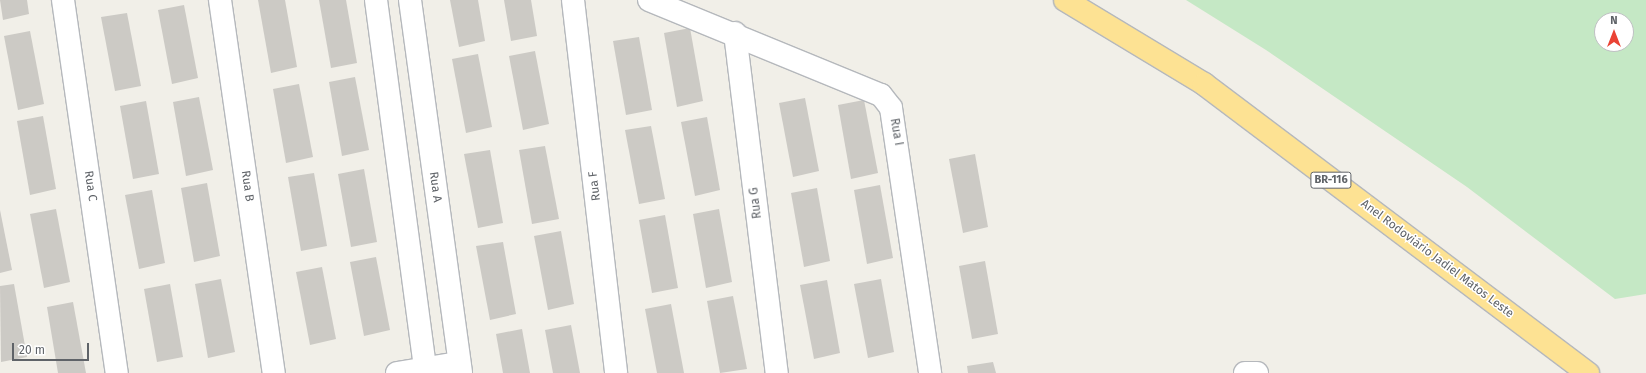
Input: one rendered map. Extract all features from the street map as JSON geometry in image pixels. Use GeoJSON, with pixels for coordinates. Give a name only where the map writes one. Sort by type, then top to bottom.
{"type":"FeatureCollection","features":[{"type":"Feature","properties":{"kind":"highway","name":"Anel Rodoviário Jadiel Matos Leste"},"geometry":{"type":"LineString","coordinates":[[1065,0],[1204,84],[1588,373]]}},
{"type":"Feature","properties":{"kind":"street","name":"Rua C"},"geometry":{"type":"LineString","coordinates":[[63,0],[117,373]]}},
{"type":"Feature","properties":{"kind":"street","name":"Rua B"},"geometry":{"type":"LineString","coordinates":[[220,0],[274,373]]}},
{"type":"Feature","properties":{"kind":"street"},"geometry":{"type":"LineString","coordinates":[[376,0],[426,371]]}},
{"type":"Feature","properties":{"kind":"street","name":"Rua A"},"geometry":{"type":"LineString","coordinates":[[410,0],[460,368]]}},
{"type":"Feature","properties":{"kind":"street","name":"Rua F"},"geometry":{"type":"LineString","coordinates":[[573,0],[616,373]]}},
{"type":"Feature","properties":{"kind":"street","name":"Rua I"},"geometry":{"type":"LineString","coordinates":[[649,0],[735,33],[880,95],[891,108],[930,373]]}},
{"type":"Feature","properties":{"kind":"street","name":"Rua G"},"geometry":{"type":"LineString","coordinates":[[735,33],[777,373]]}},
{"type":"Feature","properties":{"kind":"street"},"geometry":{"type":"LineString","coordinates":[[397,373],[460,368]]}},
{"type":"Feature","properties":{"kind":"green space"},"geometry":{"type":"Polygon","coordinates":[[[1186,0],[1646,0],[1646,294],[1615,299],[1467,187],[1266,50],[1186,0]]]}},
{"type":"Feature","properties":{"kind":"building"},"geometry":{"type":"Polygon","coordinates":[[[0,0],[27,0],[29,14],[3,20],[0,0]]]}},
{"type":"Feature","properties":{"kind":"building"},"geometry":{"type":"Polygon","coordinates":[[[258,0],[285,0],[297,67],[271,73],[258,0]]]}},
{"type":"Feature","properties":{"kind":"building"},"geometry":{"type":"Polygon","coordinates":[[[319,0],[346,0],[357,63],[331,68],[319,0]]]}},
{"type":"Feature","properties":{"kind":"building"},"geometry":{"type":"Polygon","coordinates":[[[450,0],[478,0],[485,41],[459,47],[450,0]]]}},
{"type":"Feature","properties":{"kind":"building"},"geometry":{"type":"Polygon","coordinates":[[[504,0],[531,0],[537,36],[511,41],[504,0]]]}},
{"type":"Feature","properties":{"kind":"building"},"geometry":{"type":"Polygon","coordinates":[[[184,5],[198,78],[172,84],[158,10],[184,5]]]}},
{"type":"Feature","properties":{"kind":"building"},"geometry":{"type":"Polygon","coordinates":[[[127,13],[141,86],[115,91],[101,17],[127,13]]]}},
{"type":"Feature","properties":{"kind":"building"},"geometry":{"type":"Polygon","coordinates":[[[690,28],[703,101],[677,107],[664,33],[690,28]]]}},
{"type":"Feature","properties":{"kind":"building"},"geometry":{"type":"Polygon","coordinates":[[[30,31],[44,104],[18,110],[4,36],[30,31]]]}},
{"type":"Feature","properties":{"kind":"building"},"geometry":{"type":"Polygon","coordinates":[[[639,37],[652,110],[626,115],[613,41],[639,37]]]}},
{"type":"Feature","properties":{"kind":"building"},"geometry":{"type":"Polygon","coordinates":[[[535,51],[549,124],[523,130],[509,56],[535,51]]]}},
{"type":"Feature","properties":{"kind":"building"},"geometry":{"type":"Polygon","coordinates":[[[478,54],[492,127],[466,133],[452,59],[478,54]]]}},
{"type":"Feature","properties":{"kind":"building"},"geometry":{"type":"Polygon","coordinates":[[[355,77],[369,150],[342,156],[329,82],[355,77]]]}},
{"type":"Feature","properties":{"kind":"building"},"geometry":{"type":"Polygon","coordinates":[[[299,84],[313,157],[286,163],[273,89],[299,84]]]}},
{"type":"Feature","properties":{"kind":"building"},"geometry":{"type":"Polygon","coordinates":[[[199,97],[213,170],[186,176],[173,102],[199,97]]]}},
{"type":"Feature","properties":{"kind":"building"},"geometry":{"type":"Polygon","coordinates":[[[805,98],[819,171],[793,177],[779,103],[805,98]]]}},
{"type":"Feature","properties":{"kind":"building"},"geometry":{"type":"Polygon","coordinates":[[[864,100],[878,173],[851,179],[838,105],[864,100]]]}},
{"type":"Feature","properties":{"kind":"building"},"geometry":{"type":"Polygon","coordinates":[[[146,101],[159,174],[133,179],[120,106],[146,101]]]}},
{"type":"Feature","properties":{"kind":"building"},"geometry":{"type":"Polygon","coordinates":[[[43,116],[56,189],[30,195],[17,121],[43,116]]]}},
{"type":"Feature","properties":{"kind":"building"},"geometry":{"type":"Polygon","coordinates":[[[707,117],[720,190],[695,196],[681,122],[707,117]]]}},
{"type":"Feature","properties":{"kind":"building"},"geometry":{"type":"Polygon","coordinates":[[[651,126],[665,199],[639,204],[625,130],[651,126]]]}},
{"type":"Feature","properties":{"kind":"building"},"geometry":{"type":"Polygon","coordinates":[[[545,146],[559,219],[532,224],[519,150],[545,146]]]}},
{"type":"Feature","properties":{"kind":"building"},"geometry":{"type":"Polygon","coordinates":[[[490,150],[503,223],[478,228],[464,154],[490,150]]]}},
{"type":"Feature","properties":{"kind":"building"},"geometry":{"type":"Polygon","coordinates":[[[975,154],[988,227],[963,233],[949,159],[975,154]]]}},
{"type":"Feature","properties":{"kind":"building"},"geometry":{"type":"Polygon","coordinates":[[[364,169],[377,242],[351,247],[338,174],[364,169]]]}},
{"type":"Feature","properties":{"kind":"building"},"geometry":{"type":"Polygon","coordinates":[[[314,173],[327,246],[301,251],[288,177],[314,173]]]}},
{"type":"Feature","properties":{"kind":"building"},"geometry":{"type":"Polygon","coordinates":[[[207,183],[220,256],[194,262],[181,188],[207,183]]]}},
{"type":"Feature","properties":{"kind":"building"},"geometry":{"type":"Polygon","coordinates":[[[880,185],[893,258],[867,264],[854,190],[880,185]]]}},
{"type":"Feature","properties":{"kind":"building"},"geometry":{"type":"Polygon","coordinates":[[[817,188],[830,261],[804,267],[791,193],[817,188]]]}},
{"type":"Feature","properties":{"kind":"building"},"geometry":{"type":"Polygon","coordinates":[[[152,190],[165,263],[139,269],[125,195],[152,190]]]}},
{"type":"Feature","properties":{"kind":"building"},"geometry":{"type":"Polygon","coordinates":[[[56,209],[70,282],[44,288],[30,214],[56,209]]]}},
{"type":"Feature","properties":{"kind":"building"},"geometry":{"type":"Polygon","coordinates":[[[719,209],[732,282],[706,288],[693,214],[719,209]]]}},
{"type":"Feature","properties":{"kind":"building"},"geometry":{"type":"Polygon","coordinates":[[[0,210],[12,270],[0,273],[0,210]]]}},
{"type":"Feature","properties":{"kind":"building"},"geometry":{"type":"Polygon","coordinates":[[[665,215],[678,288],[652,293],[639,220],[665,215]]]}},
{"type":"Feature","properties":{"kind":"building"},"geometry":{"type":"Polygon","coordinates":[[[561,231],[574,304],[548,310],[534,236],[561,231]]]}},
{"type":"Feature","properties":{"kind":"building"},"geometry":{"type":"Polygon","coordinates":[[[503,242],[516,314],[490,320],[476,246],[503,242]]]}},
{"type":"Feature","properties":{"kind":"building"},"geometry":{"type":"Polygon","coordinates":[[[376,257],[390,330],[364,336],[350,262],[376,257]]]}},
{"type":"Feature","properties":{"kind":"building"},"geometry":{"type":"Polygon","coordinates":[[[985,261],[998,334],[972,339],[959,266],[985,261]]]}},
{"type":"Feature","properties":{"kind":"building"},"geometry":{"type":"Polygon","coordinates":[[[322,267],[336,339],[310,345],[296,272],[322,267]]]}},
{"type":"Feature","properties":{"kind":"building"},"geometry":{"type":"Polygon","coordinates":[[[221,279],[235,352],[208,358],[195,284],[221,279]]]}},
{"type":"Feature","properties":{"kind":"building"},"geometry":{"type":"Polygon","coordinates":[[[881,279],[894,352],[868,358],[854,284],[881,279]]]}},
{"type":"Feature","properties":{"kind":"building"},"geometry":{"type":"Polygon","coordinates":[[[827,280],[840,353],[814,359],[800,285],[827,280]]]}},
{"type":"Feature","properties":{"kind":"building"},"geometry":{"type":"Polygon","coordinates":[[[14,284],[27,357],[1,362],[0,286],[14,284]]]}},
{"type":"Feature","properties":{"kind":"building"},"geometry":{"type":"Polygon","coordinates":[[[170,284],[183,357],[157,362],[144,289],[170,284]]]}},
{"type":"Feature","properties":{"kind":"building"},"geometry":{"type":"Polygon","coordinates":[[[733,296],[747,369],[720,373],[707,301],[733,296]]]}},
{"type":"Feature","properties":{"kind":"building"},"geometry":{"type":"Polygon","coordinates":[[[73,302],[86,373],[58,373],[47,307],[73,302]]]}},
{"type":"Feature","properties":{"kind":"building"},"geometry":{"type":"Polygon","coordinates":[[[671,304],[684,373],[657,373],[645,309],[671,304]]]}},
{"type":"Feature","properties":{"kind":"building"},"geometry":{"type":"Polygon","coordinates":[[[571,325],[580,373],[553,373],[545,330],[571,325]]]}},
{"type":"Feature","properties":{"kind":"building"},"geometry":{"type":"Polygon","coordinates":[[[522,329],[530,373],[503,373],[496,334],[522,329]]]}},
{"type":"Feature","properties":{"kind":"building"},"geometry":{"type":"Polygon","coordinates":[[[993,362],[996,373],[968,373],[967,366],[993,362]]]}}]}
